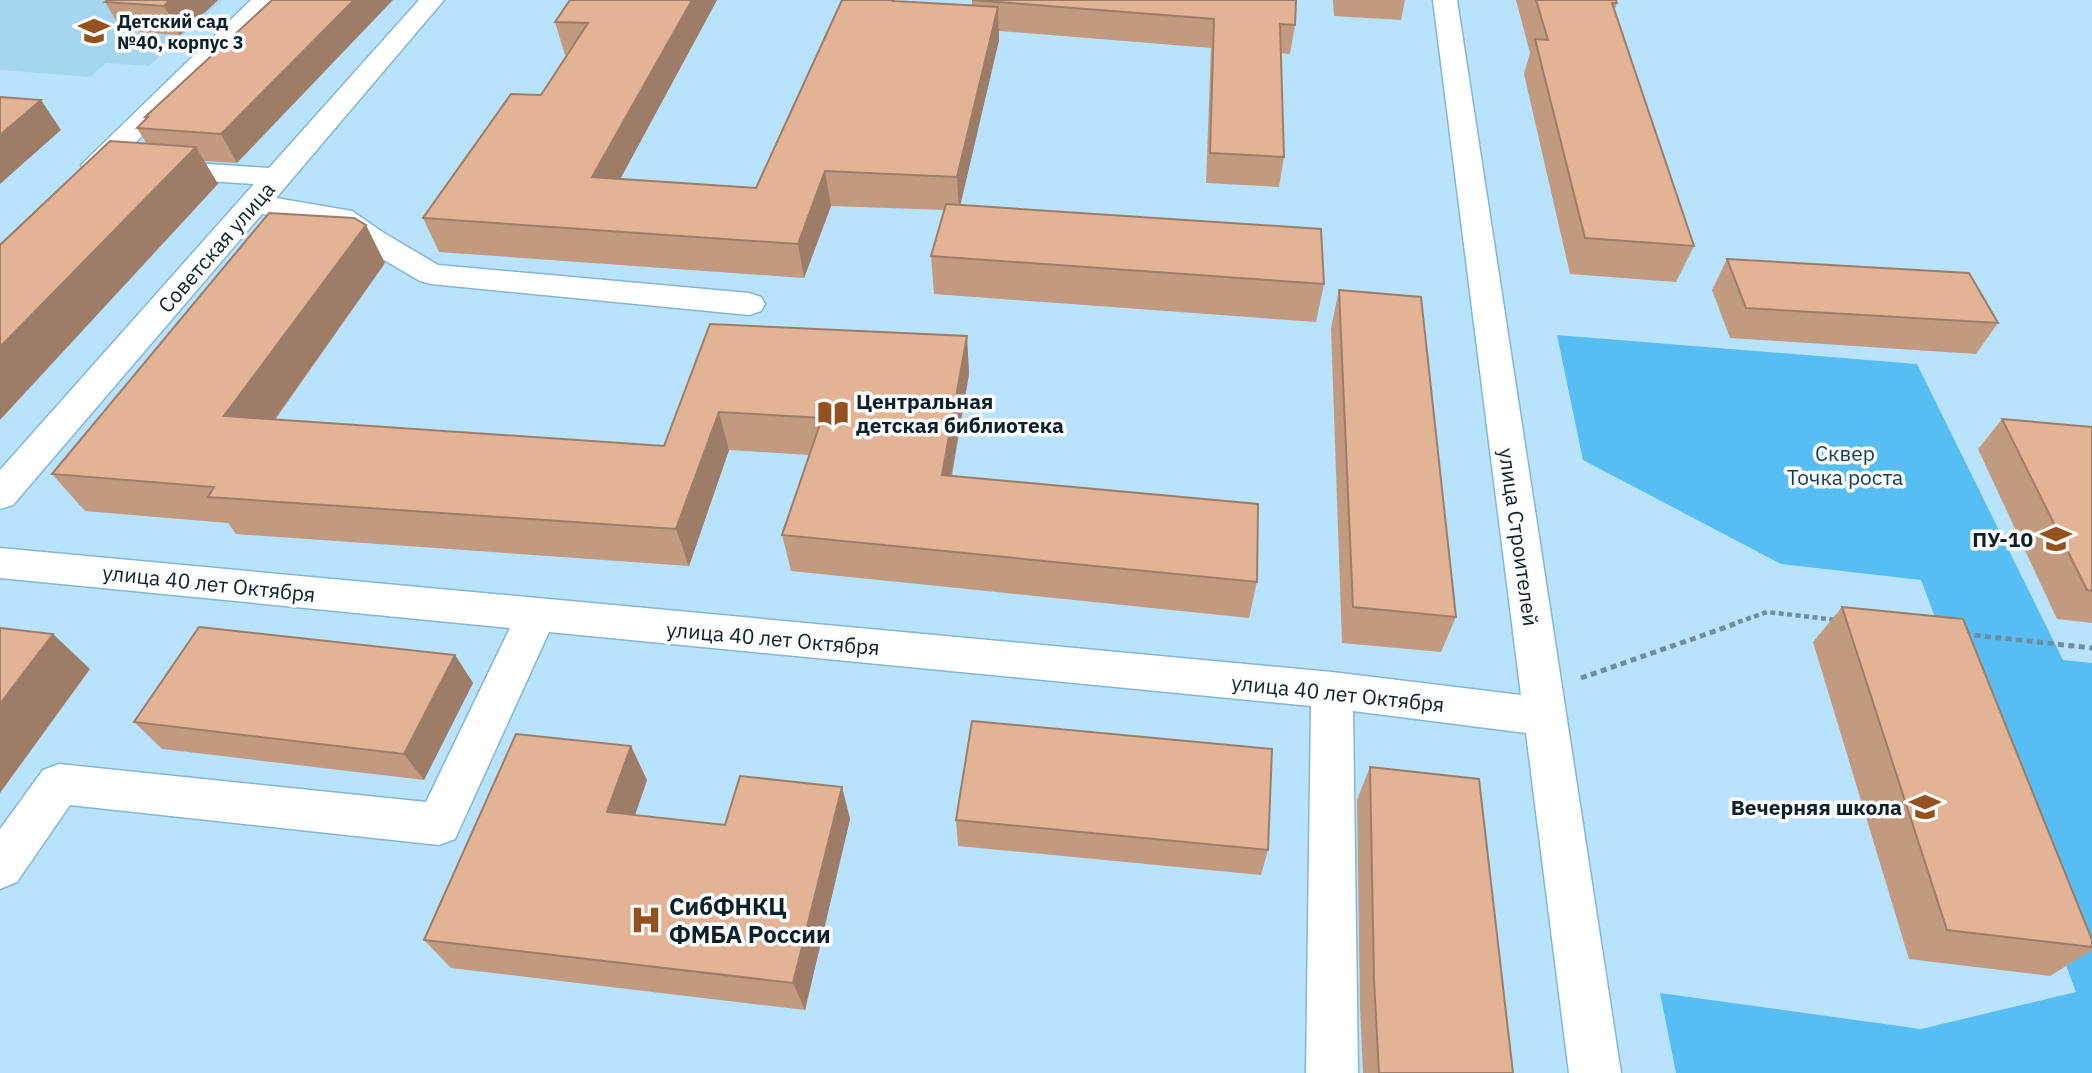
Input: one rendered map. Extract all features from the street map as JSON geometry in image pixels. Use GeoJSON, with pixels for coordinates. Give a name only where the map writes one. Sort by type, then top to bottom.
{"type":"FeatureCollection","features":[{"type":"Feature","properties":{"kind":"street"},"geometry":{"type":"LineString","coordinates":[[265,0],[86,174],[277,177]]}},
{"type":"Feature","properties":{"kind":"street","name":"Советская улица"},"geometry":{"type":"LineString","coordinates":[[0,495],[432,0]]}},
{"type":"Feature","properties":{"kind":"street","name":"улица Строителей"},"geometry":{"type":"LineString","coordinates":[[1445,0],[1595,1073]]}},
{"type":"Feature","properties":{"kind":"street"},"geometry":{"type":"LineString","coordinates":[[254,204],[341,218],[431,274],[749,304]]}},
{"type":"Feature","properties":{"kind":"street","name":"улица 40 лет Октября"},"geometry":{"type":"LineString","coordinates":[[0,563],[1332,691],[1544,704]]}},
{"type":"Feature","properties":{"kind":"street"},"geometry":{"type":"LineString","coordinates":[[0,867],[59,784],[439,824],[536,615]]}},
{"type":"Feature","properties":{"kind":"street"},"geometry":{"type":"LineString","coordinates":[[1332,691],[1332,1073]]}},
{"type":"Feature","properties":{"kind":"path"},"geometry":{"type":"LineString","coordinates":[[1544,704],[1767,612],[1846,621]]}},
{"type":"Feature","properties":{"kind":"path"},"geometry":{"type":"LineString","coordinates":[[1952,633],[2092,648]]}},
{"type":"Feature","properties":{"kind":"shaded area","name":"Детский сад №40, корпус 3"},"geometry":{"type":"Polygon","coordinates":[[[0,0],[222,0],[149,66],[106,63],[90,77],[0,70],[0,0]]]}},
{"type":"Feature","properties":{"kind":"green space","name":"Сквер Точка роста"},"geometry":{"type":"Polygon","coordinates":[[[1557,335],[1917,364],[2063,660],[2092,663],[2092,1073],[1676,1073],[1660,993],[1921,1029],[2076,992],[1921,580],[1781,564],[1583,460],[1557,335]]]}},
{"type":"Feature","properties":{"kind":"building"},"geometry":{"type":"Polygon","coordinates":[[[170,0],[164,6],[105,2],[170,0]]]}},
{"type":"Feature","properties":{"kind":"building"},"geometry":{"type":"Polygon","coordinates":[[[272,0],[354,0],[221,134],[137,128],[148,117],[145,117],[272,0]]]}},
{"type":"Feature","properties":{"kind":"building"},"geometry":{"type":"Polygon","coordinates":[[[570,0],[692,0],[592,177],[756,188],[842,0],[894,0],[998,7],[957,177],[825,171],[798,244],[423,218],[511,94],[541,95],[588,23],[555,22],[570,0]]]}},
{"type":"Feature","properties":{"kind":"building"},"geometry":{"type":"Polygon","coordinates":[[[972,0],[1296,0],[1295,25],[1280,24],[1284,157],[1210,153],[1214,19],[972,0]]]}},
{"type":"Feature","properties":{"kind":"building"},"geometry":{"type":"Polygon","coordinates":[[[1536,0],[1616,0],[1617,3],[1612,3],[1694,246],[1585,238],[1535,39],[1548,40],[1536,0]]]}},
{"type":"Feature","properties":{"kind":"building"},"geometry":{"type":"Polygon","coordinates":[[[0,97],[41,100],[0,135],[0,97]]]}},
{"type":"Feature","properties":{"kind":"building"},"geometry":{"type":"Polygon","coordinates":[[[110,141],[196,147],[0,347],[0,245],[110,141]]]}},
{"type":"Feature","properties":{"kind":"building"},"geometry":{"type":"Polygon","coordinates":[[[946,204],[1321,229],[1324,284],[931,256],[946,204]]]}},
{"type":"Feature","properties":{"kind":"building"},"geometry":{"type":"Polygon","coordinates":[[[269,213],[354,218],[366,225],[224,416],[664,446],[710,324],[967,336],[942,475],[1258,504],[1257,582],[782,535],[822,418],[719,412],[676,529],[208,497],[214,487],[52,474],[269,213]]]}},
{"type":"Feature","properties":{"kind":"building"},"geometry":{"type":"Polygon","coordinates":[[[1727,259],[1969,273],[1998,323],[1746,308],[1727,259]]]}},
{"type":"Feature","properties":{"kind":"building"},"geometry":{"type":"Polygon","coordinates":[[[1339,290],[1421,297],[1456,617],[1353,607],[1339,290]]]}},
{"type":"Feature","properties":{"kind":"building"},"geometry":{"type":"Polygon","coordinates":[[[2002,419],[2092,427],[2092,591],[2087,590],[2002,419]]]}},
{"type":"Feature","properties":{"kind":"building"},"geometry":{"type":"Polygon","coordinates":[[[1842,607],[1963,619],[2092,940],[2092,947],[1947,930],[1842,607]]]}},
{"type":"Feature","properties":{"kind":"building"},"geometry":{"type":"Polygon","coordinates":[[[199,627],[455,655],[404,754],[134,722],[199,627]]]}},
{"type":"Feature","properties":{"kind":"building"},"geometry":{"type":"Polygon","coordinates":[[[0,628],[53,634],[0,704],[0,628]]]}},
{"type":"Feature","properties":{"kind":"building"},"geometry":{"type":"Polygon","coordinates":[[[972,721],[1272,749],[1268,850],[956,820],[972,721]]]}},
{"type":"Feature","properties":{"kind":"building"},"geometry":{"type":"Polygon","coordinates":[[[516,734],[631,746],[607,812],[725,825],[740,776],[842,787],[793,983],[424,940],[516,734]]]}},
{"type":"Feature","properties":{"kind":"building"},"geometry":{"type":"Polygon","coordinates":[[[1370,767],[1479,779],[1513,1073],[1379,1073],[1374,980],[1370,767]]]}},
{"type":"Feature","properties":{"kind":"place","name":"Детский сад №40, корпус 3"},"geometry":{"type":"Point","coordinates":[94,31]}},
{"type":"Feature","properties":{"kind":"place","name":"Центральная детская библиотека"},"geometry":{"type":"Point","coordinates":[833,413]}},
{"type":"Feature","properties":{"kind":"place","name":"ПУ-10"},"geometry":{"type":"Point","coordinates":[2056,539]}},
{"type":"Feature","properties":{"kind":"place","name":"Вечерняя школа"},"geometry":{"type":"Point","coordinates":[1925,807]}},
{"type":"Feature","properties":{"kind":"place","name":"СибФНКЦ ФМБА России"},"geometry":{"type":"Point","coordinates":[646,920]}}]}
